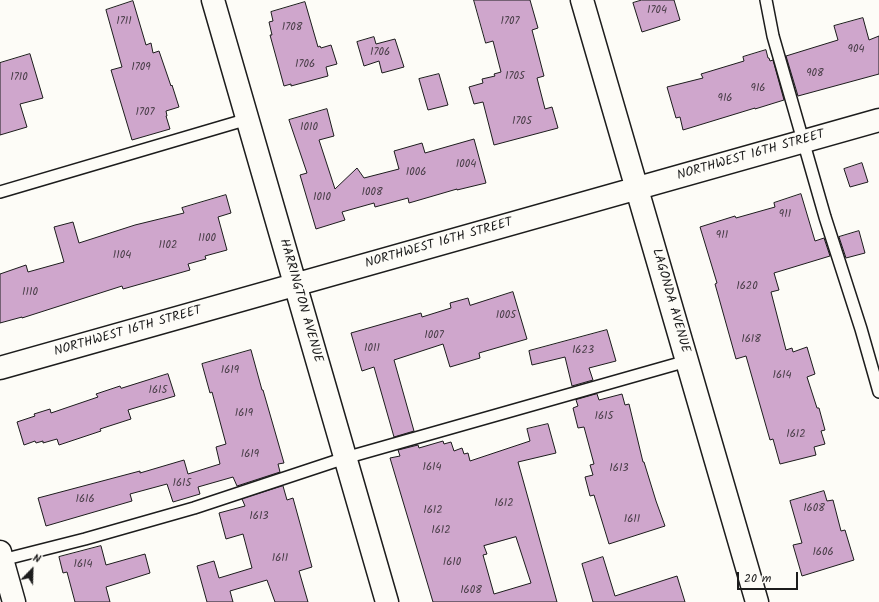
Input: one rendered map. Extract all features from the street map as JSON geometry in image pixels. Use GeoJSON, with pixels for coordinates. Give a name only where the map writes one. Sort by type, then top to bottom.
{"type":"FeatureCollection","features":[{"type":"Feature","properties":{"kind":"street","name":"HARRINGTON AVENUE"},"geometry":{"type":"LineString","coordinates":[[213,0],[387,602]]}},
{"type":"Feature","properties":{"kind":"street","name":"LAGONDA AVENUE"},"geometry":{"type":"LineString","coordinates":[[582,0],[757,602]]}},
{"type":"Feature","properties":{"kind":"street","name":"NORTHWEST 16TH STREET"},"geometry":{"type":"LineString","coordinates":[[0,368],[879,120]]}},
{"type":"Feature","properties":{"kind":"street"},"geometry":{"type":"LineString","coordinates":[[1,556],[14,602]]}},
{"type":"Feature","properties":{"kind":"lane"},"geometry":{"type":"LineString","coordinates":[[766,0],[773,36],[825,217],[879,392]]}},
{"type":"Feature","properties":{"kind":"lane"},"geometry":{"type":"LineString","coordinates":[[0,192],[248,118]]}},
{"type":"Feature","properties":{"kind":"lane"},"geometry":{"type":"LineString","coordinates":[[1,556],[85,539],[194,508],[345,458],[687,361]]}},
{"type":"Feature","properties":{"kind":"building"},"geometry":{"type":"Polygon","coordinates":[[[474,0],[530,0],[538,28],[532,30],[544,76],[537,78],[545,109],[552,107],[558,128],[494,145],[483,102],[474,104],[469,87],[483,83],[482,79],[495,76],[494,74],[501,72],[493,41],[486,43],[474,0]]]}},
{"type":"Feature","properties":{"kind":"building"},"geometry":{"type":"Polygon","coordinates":[[[642,0],[674,0],[680,20],[642,32],[633,3],[642,0]]]}},
{"type":"Feature","properties":{"kind":"building"},"geometry":{"type":"Polygon","coordinates":[[[133,1],[146,45],[151,43],[153,53],[159,51],[179,107],[166,111],[170,129],[132,140],[111,70],[122,67],[106,10],[133,1]]]}},
{"type":"Feature","properties":{"kind":"building"},"geometry":{"type":"Polygon","coordinates":[[[305,2],[318,47],[320,46],[321,48],[331,45],[337,64],[326,67],[328,76],[291,86],[291,84],[284,86],[270,35],[272,35],[269,22],[273,21],[271,12],[305,2]]]}},
{"type":"Feature","properties":{"kind":"building"},"geometry":{"type":"Polygon","coordinates":[[[863,18],[869,40],[879,36],[879,74],[798,96],[786,56],[838,40],[834,26],[863,18]]]}},
{"type":"Feature","properties":{"kind":"building"},"geometry":{"type":"Polygon","coordinates":[[[374,37],[376,44],[395,39],[404,67],[382,73],[379,61],[364,66],[357,42],[374,37]]]}},
{"type":"Feature","properties":{"kind":"building"},"geometry":{"type":"Polygon","coordinates":[[[766,50],[770,61],[773,60],[784,100],[683,130],[680,117],[676,118],[667,87],[703,78],[701,74],[744,61],[743,57],[766,50]]]}},
{"type":"Feature","properties":{"kind":"building"},"geometry":{"type":"Polygon","coordinates":[[[30,54],[43,98],[20,104],[27,127],[0,135],[0,63],[30,54]]]}},
{"type":"Feature","properties":{"kind":"building"},"geometry":{"type":"Polygon","coordinates":[[[439,74],[448,105],[428,110],[419,79],[439,74]]]}},
{"type":"Feature","properties":{"kind":"building"},"geometry":{"type":"Polygon","coordinates":[[[327,109],[334,136],[319,140],[335,189],[357,168],[364,178],[399,169],[394,151],[422,143],[425,153],[474,139],[486,183],[457,189],[409,203],[408,198],[375,207],[374,203],[342,212],[345,220],[316,229],[300,175],[307,173],[289,120],[327,109]]]}},
{"type":"Feature","properties":{"kind":"building"},"geometry":{"type":"Polygon","coordinates":[[[862,163],[868,182],[850,187],[844,169],[862,163]]]}},
{"type":"Feature","properties":{"kind":"building"},"geometry":{"type":"Polygon","coordinates":[[[801,194],[815,241],[824,238],[830,256],[774,273],[779,290],[771,292],[786,350],[792,348],[793,352],[807,347],[815,374],[807,377],[817,408],[819,408],[825,430],[821,431],[825,444],[814,447],[816,455],[780,464],[773,439],[770,440],[746,356],[736,359],[715,284],[717,283],[700,227],[735,216],[736,218],[775,207],[774,203],[801,194]]]}},
{"type":"Feature","properties":{"kind":"building"},"geometry":{"type":"Polygon","coordinates":[[[226,195],[231,213],[218,217],[227,250],[205,256],[206,259],[188,264],[190,270],[123,289],[122,286],[22,318],[0,323],[0,274],[26,265],[28,272],[64,262],[54,227],[73,222],[79,243],[135,225],[184,213],[182,208],[226,195]]]}},
{"type":"Feature","properties":{"kind":"building"},"geometry":{"type":"Polygon","coordinates":[[[859,231],[865,253],[846,258],[839,237],[859,231]]]}},
{"type":"Feature","properties":{"kind":"building"},"geometry":{"type":"Polygon","coordinates":[[[513,292],[527,339],[479,353],[480,358],[450,367],[443,344],[394,360],[414,431],[394,437],[374,367],[362,371],[351,333],[421,313],[422,317],[451,308],[450,303],[468,298],[470,305],[513,292]]]}},
{"type":"Feature","properties":{"kind":"building"},"geometry":{"type":"Polygon","coordinates":[[[607,330],[616,361],[589,368],[593,380],[572,386],[565,357],[532,365],[529,351],[607,330]]]}},
{"type":"Feature","properties":{"kind":"building"},"geometry":{"type":"Polygon","coordinates":[[[251,350],[284,463],[278,464],[280,472],[237,486],[233,477],[198,487],[200,494],[173,502],[167,484],[130,494],[132,501],[46,526],[38,498],[140,471],[140,473],[184,460],[188,474],[220,464],[216,447],[226,444],[212,392],[210,393],[202,364],[251,350]]]}},
{"type":"Feature","properties":{"kind":"building"},"geometry":{"type":"Polygon","coordinates":[[[168,374],[175,396],[128,410],[131,419],[59,445],[57,439],[43,443],[43,441],[36,443],[35,441],[24,445],[17,422],[35,416],[34,414],[50,409],[51,413],[98,397],[96,394],[120,386],[121,388],[168,374]]]}},
{"type":"Feature","properties":{"kind":"building"},"geometry":{"type":"Polygon","coordinates":[[[597,394],[599,400],[622,394],[625,405],[629,404],[643,462],[665,526],[609,544],[594,495],[590,496],[585,477],[593,475],[590,465],[594,464],[584,427],[578,428],[573,408],[578,406],[576,400],[597,394]]]}},
{"type":"Feature","properties":{"kind":"building"},"geometry":{"type":"Polygon","coordinates":[[[548,424],[556,453],[518,462],[557,602],[433,602],[390,458],[400,456],[398,450],[418,445],[419,448],[443,441],[444,444],[451,442],[454,451],[462,448],[464,454],[468,453],[470,461],[530,441],[527,429],[548,424]],[[516,537],[484,546],[487,554],[483,555],[494,594],[531,583],[516,537]]]}},
{"type":"Feature","properties":{"kind":"building"},"geometry":{"type":"Polygon","coordinates":[[[283,486],[287,500],[293,498],[312,567],[299,571],[308,602],[275,602],[267,580],[230,591],[233,602],[207,602],[197,566],[214,561],[219,578],[252,568],[243,534],[226,539],[219,513],[245,506],[242,499],[283,486]]]}},
{"type":"Feature","properties":{"kind":"building"},"geometry":{"type":"Polygon","coordinates":[[[824,491],[827,501],[833,500],[841,531],[845,530],[854,560],[802,576],[793,545],[802,543],[790,501],[824,491]]]}},
{"type":"Feature","properties":{"kind":"building"},"geometry":{"type":"Polygon","coordinates":[[[101,546],[106,565],[145,554],[150,573],[106,587],[110,602],[75,602],[67,572],[63,573],[59,557],[101,546]]]}},
{"type":"Feature","properties":{"kind":"building"},"geometry":{"type":"Polygon","coordinates":[[[603,557],[615,596],[677,576],[685,602],[593,602],[582,564],[603,557]]]}}]}
